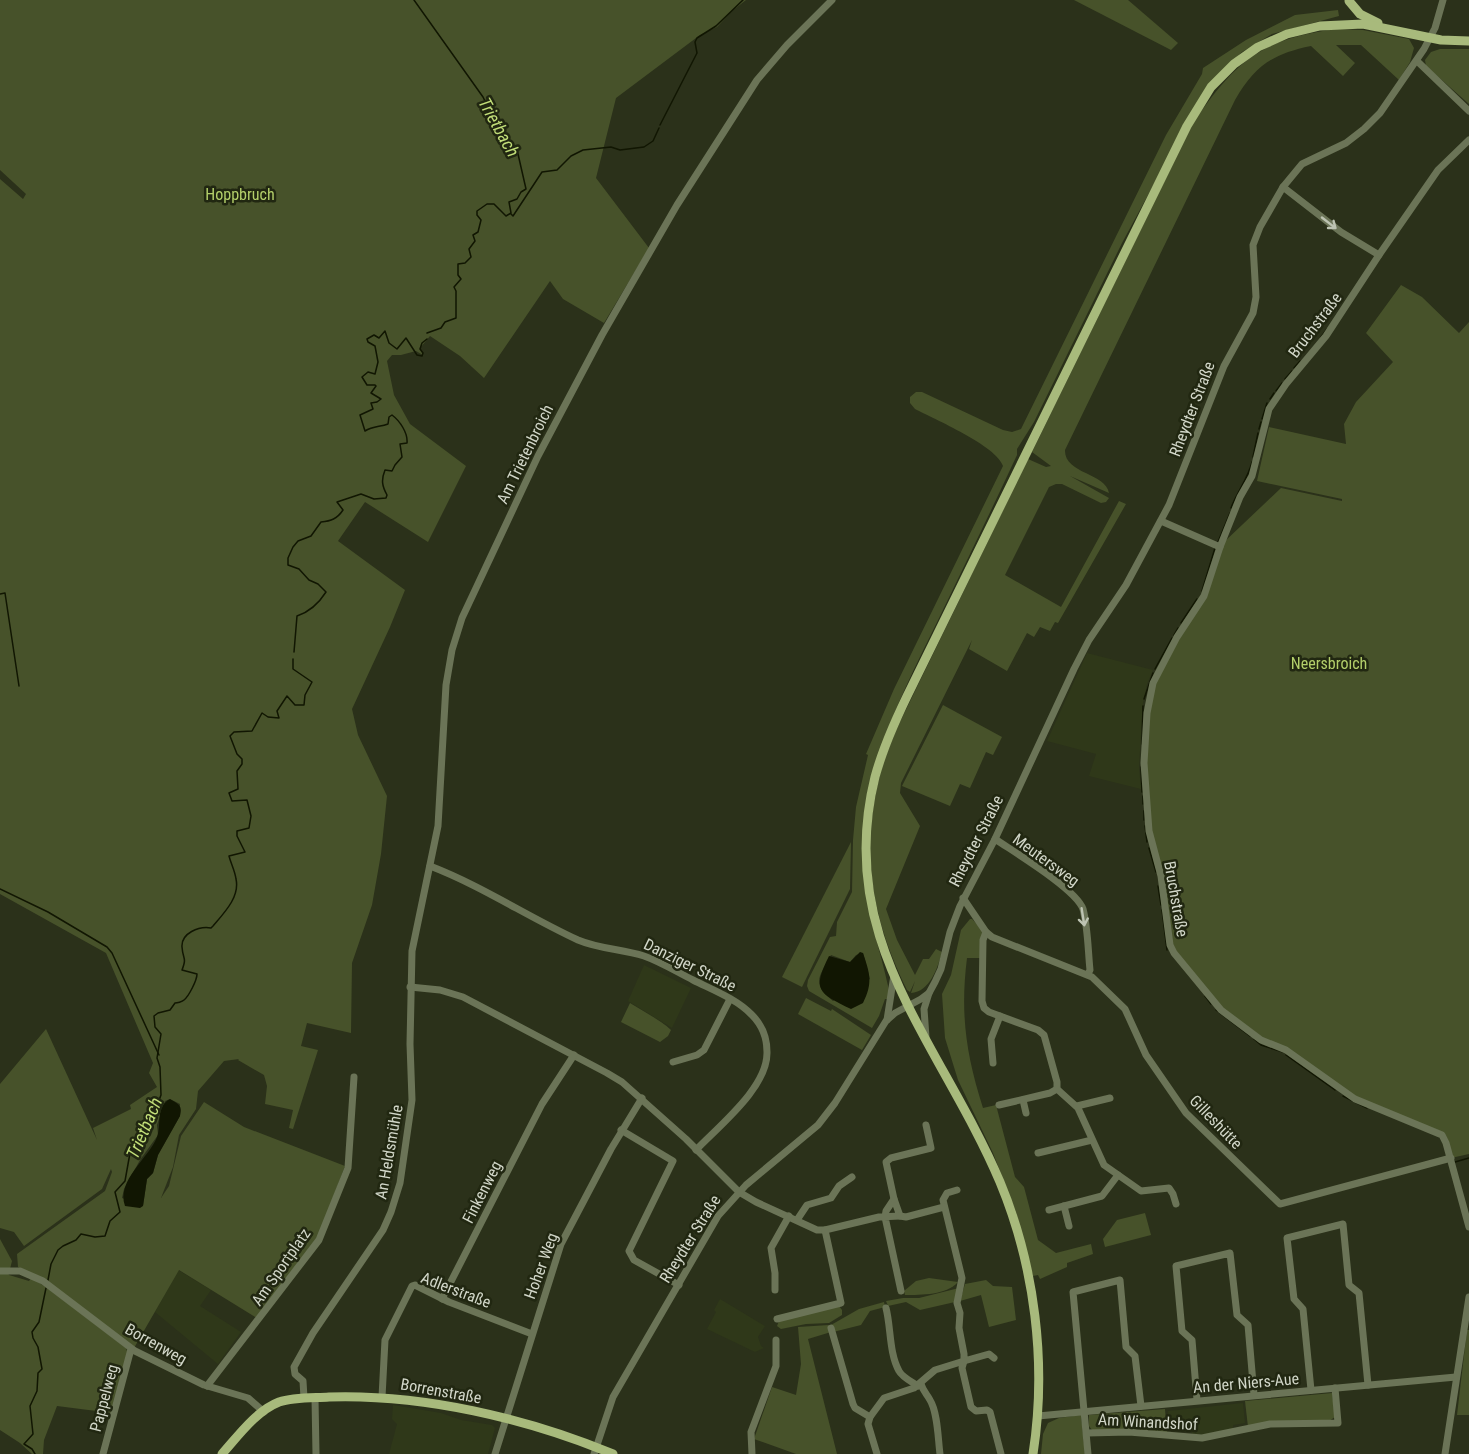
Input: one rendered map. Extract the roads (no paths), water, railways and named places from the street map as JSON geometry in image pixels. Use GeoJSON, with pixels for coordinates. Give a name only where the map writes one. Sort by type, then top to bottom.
{"type":"FeatureCollection","features":[{"type":"Feature","properties":{"kind":"main road"},"geometry":{"type":"LineString","coordinates":[[1349,0],[1363,16],[1392,29]]}},
{"type":"Feature","properties":{"kind":"main road"},"geometry":{"type":"LineString","coordinates":[[1349,0],[1349,24]]}},
{"type":"Feature","properties":{"kind":"main road"},"geometry":{"type":"LineString","coordinates":[[1033,1454],[1038,1416],[1038,1363],[1034,1311],[1013,1220],[987,1155],[894,975],[885,954],[870,902],[866,869],[866,833],[879,763],[909,693],[1166,168],[1201,102],[1225,72],[1258,47],[1299,31],[1320,26],[1349,24],[1392,29],[1430,38],[1469,40]]}},
{"type":"Feature","properties":{"kind":"main road","name":"Borrenstraße"},"geometry":{"type":"LineString","coordinates":[[264,1412],[286,1400],[382,1397],[506,1419],[595,1451],[613,1454]]}},
{"type":"Feature","properties":{"kind":"main road"},"geometry":{"type":"LineString","coordinates":[[222,1454],[264,1412]]}},
{"type":"Feature","properties":{"kind":"street","name":"Am Trietenbroich"},"geometry":{"type":"LineString","coordinates":[[410,987],[413,944],[439,819],[446,689],[453,645],[462,618],[529,473],[598,343],[680,199],[761,74],[832,0]]}},
{"type":"Feature","properties":{"kind":"street","name":"Rheydter Straße"},"geometry":{"type":"LineString","coordinates":[[595,1451],[613,1397],[718,1216],[738,1192],[818,1125],[835,1103],[886,1021],[895,1012],[929,993],[940,973],[950,932],[963,898],[995,839],[1080,657],[1092,635],[1123,591],[1161,521],[1182,476],[1224,366],[1252,316],[1256,297],[1254,241],[1283,187],[1296,170],[1307,160],[1346,143],[1364,129],[1383,109],[1417,61],[1430,38],[1443,0]]}},
{"type":"Feature","properties":{"kind":"street"},"geometry":{"type":"LineString","coordinates":[[1417,61],[1469,111]]}},
{"type":"Feature","properties":{"kind":"street","name":"Bruchstraße"},"geometry":{"type":"LineString","coordinates":[[1451,1158],[1442,1135],[1356,1099],[1286,1050],[1260,1040],[1219,1008],[1171,948],[1161,876],[1148,828],[1144,769],[1147,713],[1155,677],[1177,637],[1204,596],[1240,497],[1252,476],[1269,409],[1286,384],[1326,336],[1438,170],[1469,140]]}},
{"type":"Feature","properties":{"kind":"street"},"geometry":{"type":"LineString","coordinates":[[1283,187],[1341,232],[1379,255]]}},
{"type":"Feature","properties":{"kind":"street"},"geometry":{"type":"LineString","coordinates":[[1161,521],[1220,547]]}},
{"type":"Feature","properties":{"kind":"street","name":"Meutersweg"},"geometry":{"type":"LineString","coordinates":[[995,839],[1064,887],[1080,904],[1084,914],[1090,972],[1088,974]]}},
{"type":"Feature","properties":{"kind":"street","name":"Danziger Straße"},"geometry":{"type":"LineString","coordinates":[[430,866],[472,884],[585,943],[647,957],[744,1007],[759,1023],[766,1040],[767,1061],[758,1084],[696,1150]]}},
{"type":"Feature","properties":{"kind":"street","name":"Gilleshütte"},"geometry":{"type":"LineString","coordinates":[[963,898],[986,932],[999,941],[1088,974],[1125,1009],[1146,1055],[1186,1113],[1280,1204],[1451,1158]]}},
{"type":"Feature","properties":{"kind":"street"},"geometry":{"type":"LineString","coordinates":[[986,932],[983,940],[982,1003],[986,1010],[1038,1030],[1044,1035],[1057,1089],[1077,1106],[1103,1163],[1141,1191],[1169,1188],[1176,1204]]}},
{"type":"Feature","properties":{"kind":"street"},"geometry":{"type":"LineString","coordinates":[[886,1021],[894,975]]}},
{"type":"Feature","properties":{"kind":"street"},"geometry":{"type":"LineString","coordinates":[[410,987],[440,990],[463,997],[614,1077],[642,1098],[738,1192],[815,1230],[825,1230],[885,1217],[906,1217],[944,1207]]}},
{"type":"Feature","properties":{"kind":"street","name":"An Heldsmühle"},"geometry":{"type":"LineString","coordinates":[[304,1398],[303,1381],[294,1372],[294,1367],[313,1333],[378,1238],[389,1217],[397,1193],[412,1105],[410,987]]}},
{"type":"Feature","properties":{"kind":"street"},"geometry":{"type":"LineString","coordinates":[[926,1039],[924,1009],[929,993]]}},
{"type":"Feature","properties":{"kind":"street"},"geometry":{"type":"LineString","coordinates":[[673,1062],[703,1051],[730,999]]}},
{"type":"Feature","properties":{"kind":"street"},"geometry":{"type":"LineString","coordinates":[[993,1063],[991,1041],[1000,1016]]}},
{"type":"Feature","properties":{"kind":"street","name":"Finkenweg"},"geometry":{"type":"LineString","coordinates":[[442,1299],[546,1098],[574,1055]]}},
{"type":"Feature","properties":{"kind":"street","name":"Am Sportplatz"},"geometry":{"type":"LineString","coordinates":[[207,1386],[319,1240],[348,1168],[354,1077]]}},
{"type":"Feature","properties":{"kind":"street"},"geometry":{"type":"LineString","coordinates":[[999,1105],[1050,1093],[1057,1089]]}},
{"type":"Feature","properties":{"kind":"street","name":"Hoher Weg"},"geometry":{"type":"LineString","coordinates":[[495,1454],[561,1244],[621,1130],[642,1098]]}},
{"type":"Feature","properties":{"kind":"street"},"geometry":{"type":"LineString","coordinates":[[1077,1106],[1110,1098]]}},
{"type":"Feature","properties":{"kind":"street"},"geometry":{"type":"LineString","coordinates":[[1023,1100],[1026,1113]]}},
{"type":"Feature","properties":{"kind":"street"},"geometry":{"type":"LineString","coordinates":[[900,1216],[886,1162],[891,1158],[931,1148],[926,1125]]}},
{"type":"Feature","properties":{"kind":"street"},"geometry":{"type":"LineString","coordinates":[[621,1130],[673,1161],[629,1251],[634,1260],[679,1285]]}},
{"type":"Feature","properties":{"kind":"street"},"geometry":{"type":"LineString","coordinates":[[1038,1153],[1092,1140]]}},
{"type":"Feature","properties":{"kind":"street"},"geometry":{"type":"LineString","coordinates":[[1451,1158],[1469,1227]]}},
{"type":"Feature","properties":{"kind":"street"},"geometry":{"type":"LineString","coordinates":[[1049,1210],[1102,1196],[1118,1175]]}},
{"type":"Feature","properties":{"kind":"street"},"geometry":{"type":"LineString","coordinates":[[797,1220],[807,1205],[831,1198],[839,1186],[852,1177]]}},
{"type":"Feature","properties":{"kind":"street"},"geometry":{"type":"LineString","coordinates":[[957,1190],[947,1193],[943,1200],[962,1277],[957,1303],[964,1354],[962,1368],[971,1407],[976,1411],[990,1412],[1001,1454]]}},
{"type":"Feature","properties":{"kind":"street"},"geometry":{"type":"LineString","coordinates":[[894,1199],[885,1217],[901,1291]]}},
{"type":"Feature","properties":{"kind":"street"},"geometry":{"type":"LineString","coordinates":[[1064,1206],[1069,1226]]}},
{"type":"Feature","properties":{"kind":"street"},"geometry":{"type":"LineString","coordinates":[[775,1290],[771,1248],[789,1216]]}},
{"type":"Feature","properties":{"kind":"street"},"geometry":{"type":"LineString","coordinates":[[1311,1390],[1303,1310],[1294,1299],[1287,1238],[1343,1224],[1349,1285],[1359,1293],[1368,1385]]}},
{"type":"Feature","properties":{"kind":"street"},"geometry":{"type":"LineString","coordinates":[[777,1319],[841,1304],[825,1230]]}},
{"type":"Feature","properties":{"kind":"street"},"geometry":{"type":"LineString","coordinates":[[1197,1400],[1192,1340],[1182,1331],[1176,1266],[1230,1253],[1237,1315],[1248,1324],[1254,1395]]}},
{"type":"Feature","properties":{"kind":"street","name":"Borrenweg"},"geometry":{"type":"LineString","coordinates":[[0,1271],[20,1271],[45,1283],[131,1349],[207,1386],[248,1398],[264,1412]]}},
{"type":"Feature","properties":{"kind":"street","name":"Am Winandshof"},"geometry":{"type":"LineString","coordinates":[[1141,1406],[1135,1356],[1126,1347],[1120,1280],[1073,1292],[1087,1433],[1130,1432],[1202,1438],[1270,1424],[1338,1423],[1335,1388]]}},
{"type":"Feature","properties":{"kind":"street","name":"Adlerstraße"},"geometry":{"type":"LineString","coordinates":[[382,1397],[386,1340],[410,1287],[415,1286],[532,1334]]}},
{"type":"Feature","properties":{"kind":"street"},"geometry":{"type":"LineString","coordinates":[[1445,1454],[1469,1297]]}},
{"type":"Feature","properties":{"kind":"street"},"geometry":{"type":"LineString","coordinates":[[886,1308],[890,1322],[889,1333],[899,1370],[919,1385],[931,1401],[940,1437],[940,1454]]}},
{"type":"Feature","properties":{"kind":"street"},"geometry":{"type":"LineString","coordinates":[[831,1328],[854,1405],[870,1417]]}},
{"type":"Feature","properties":{"kind":"street"},"geometry":{"type":"LineString","coordinates":[[752,1454],[751,1432],[776,1366],[776,1341]]}},
{"type":"Feature","properties":{"kind":"street","name":"Pappelweg"},"geometry":{"type":"LineString","coordinates":[[102,1454],[131,1349]]}},
{"type":"Feature","properties":{"kind":"street"},"geometry":{"type":"LineString","coordinates":[[877,1454],[869,1428],[870,1417],[884,1398],[919,1385],[935,1370],[989,1354],[994,1358]]}},
{"type":"Feature","properties":{"kind":"street","name":"An der Niers-Aue"},"geometry":{"type":"LineString","coordinates":[[1038,1416],[1456,1377]]}},
{"type":"Feature","properties":{"kind":"street"},"geometry":{"type":"LineString","coordinates":[[315,1398],[316,1454]]}},
{"type":"Feature","properties":{"kind":"street"},"geometry":{"type":"LineString","coordinates":[[1087,1433],[1088,1454]]}},
{"type":"Feature","properties":{"kind":"waterway","name":"Trietbach"},"geometry":{"type":"LineString","coordinates":[[414,0],[483,97],[506,144],[515,149],[518,154],[526,189],[517,199],[509,202],[511,213],[506,216],[494,204],[487,204],[477,211],[481,220],[478,232],[473,235],[475,241],[469,249],[471,257],[465,263],[458,264],[458,275],[461,279],[454,287],[456,318],[445,322],[441,328],[427,333]]}},
{"type":"Feature","properties":{"kind":"waterway"},"geometry":{"type":"LineString","coordinates":[[660,125],[697,53],[695,42],[697,38],[716,26],[743,0]]}},
{"type":"Feature","properties":{"kind":"waterway"},"geometry":{"type":"LineString","coordinates":[[511,214],[513,216],[542,172],[557,170],[571,156],[583,150],[611,147],[620,150],[644,147],[653,141],[659,128]]}},
{"type":"Feature","properties":{"kind":"waterway"},"geometry":{"type":"LineString","coordinates":[[1321,337],[1327,329]]}},
{"type":"Feature","properties":{"kind":"waterway","name":"Trietbach"},"geometry":{"type":"LineString","coordinates":[[294,652],[297,616],[313,607],[326,592],[318,584],[309,580],[299,569],[288,565],[288,558],[293,547],[298,541],[311,536],[321,522],[338,516],[343,510],[337,502],[361,494],[374,499],[386,498],[383,483],[385,470],[392,471],[402,457],[400,444],[407,443],[403,428],[392,415],[389,417],[388,424],[365,431],[360,415],[373,409],[371,403],[381,399],[371,393],[376,386],[367,385],[362,377],[368,372],[375,374],[378,362],[375,346],[367,339],[374,335],[379,338],[385,331],[389,343],[397,349],[406,338],[417,355],[422,356],[420,349],[422,343],[427,339]]}},
{"type":"Feature","properties":{"kind":"waterway"},"geometry":{"type":"LineString","coordinates":[[1294,368],[1300,361]]}},
{"type":"Feature","properties":{"kind":"waterway"},"geometry":{"type":"LineString","coordinates":[[1285,379],[1292,371]]}},
{"type":"Feature","properties":{"kind":"waterway"},"geometry":{"type":"LineString","coordinates":[[1276,391],[1282,383]]}},
{"type":"Feature","properties":{"kind":"waterway"},"geometry":{"type":"LineString","coordinates":[[1270,399],[1274,393]]}},
{"type":"Feature","properties":{"kind":"waterway"},"geometry":{"type":"LineString","coordinates":[[1262,419],[1267,403]]}},
{"type":"Feature","properties":{"kind":"waterway"},"geometry":{"type":"LineString","coordinates":[[1259,429],[1261,422]]}},
{"type":"Feature","properties":{"kind":"waterway"},"geometry":{"type":"LineString","coordinates":[[1253,457],[1258,433]]}},
{"type":"Feature","properties":{"kind":"waterway"},"geometry":{"type":"LineString","coordinates":[[1231,508],[1252,462]]}},
{"type":"Feature","properties":{"kind":"waterway"},"geometry":{"type":"LineString","coordinates":[[1218,542],[1230,513]]}},
{"type":"Feature","properties":{"kind":"waterway"},"geometry":{"type":"LineString","coordinates":[[1202,591],[1215,548]]}},
{"type":"Feature","properties":{"kind":"waterway"},"geometry":{"type":"LineString","coordinates":[[0,594],[5,593],[19,686]]}},
{"type":"Feature","properties":{"kind":"waterway"},"geometry":{"type":"LineString","coordinates":[[1181,623],[1197,599]]}},
{"type":"Feature","properties":{"kind":"waterway"},"geometry":{"type":"LineString","coordinates":[[1174,635],[1178,628]]}},
{"type":"Feature","properties":{"kind":"waterway"},"geometry":{"type":"LineString","coordinates":[[1155,669],[1172,638]]}},
{"type":"Feature","properties":{"kind":"waterway","name":"Trietbach"},"geometry":{"type":"LineString","coordinates":[[48,1280],[51,1264],[58,1250],[76,1240],[81,1234],[95,1237],[105,1236],[110,1221],[120,1212],[115,1192],[125,1181],[134,1142],[143,1134],[161,1095],[160,1067],[157,1058],[161,1034],[155,1027],[154,1016],[170,1010],[175,1003],[184,1000],[196,980],[197,974],[182,970],[184,938],[201,928],[211,928],[226,910],[236,892],[235,873],[229,856],[245,852],[237,831],[249,828],[251,816],[247,800],[232,801],[229,793],[238,789],[237,771],[242,764],[242,759],[237,754],[230,736],[234,732],[252,731],[262,713],[268,717],[279,718],[277,711],[287,696],[295,705],[304,705],[305,695],[312,682],[293,669],[293,659]]}},
{"type":"Feature","properties":{"kind":"waterway"},"geometry":{"type":"LineString","coordinates":[[1144,699],[1153,673]]}},
{"type":"Feature","properties":{"kind":"waterway"},"geometry":{"type":"LineString","coordinates":[[1142,744],[1143,706]]}},
{"type":"Feature","properties":{"kind":"waterway"},"geometry":{"type":"LineString","coordinates":[[1141,767],[1142,792]]}},
{"type":"Feature","properties":{"kind":"waterway"},"geometry":{"type":"LineString","coordinates":[[1143,796],[1143,804]]}},
{"type":"Feature","properties":{"kind":"waterway"},"geometry":{"type":"LineString","coordinates":[[1144,811],[1144,820]]}},
{"type":"Feature","properties":{"kind":"waterway"},"geometry":{"type":"LineString","coordinates":[[1145,826],[1147,842]]}},
{"type":"Feature","properties":{"kind":"waterway"},"geometry":{"type":"LineString","coordinates":[[1149,848],[1156,872]]}},
{"type":"Feature","properties":{"kind":"waterway"},"geometry":{"type":"LineString","coordinates":[[1158,886],[1161,905]]}},
{"type":"Feature","properties":{"kind":"waterway"},"geometry":{"type":"LineString","coordinates":[[0,889],[48,912],[107,947],[112,953],[159,1055]]}},
{"type":"Feature","properties":{"kind":"waterway"},"geometry":{"type":"LineString","coordinates":[[1162,910],[1167,950]]}},
{"type":"Feature","properties":{"kind":"waterway"},"geometry":{"type":"LineString","coordinates":[[1205,996],[1211,1004]]}},
{"type":"Feature","properties":{"kind":"waterway"},"geometry":{"type":"LineString","coordinates":[[1216,1010],[1250,1036]]}},
{"type":"Feature","properties":{"kind":"waterway"},"geometry":{"type":"LineString","coordinates":[[1254,1039],[1261,1045],[1283,1052]]}},
{"type":"Feature","properties":{"kind":"waterway"},"geometry":{"type":"LineString","coordinates":[[1286,1055],[1335,1090]]}},
{"type":"Feature","properties":{"kind":"waterway"},"geometry":{"type":"LineString","coordinates":[[1343,1096],[1367,1108]]}},
{"type":"Feature","properties":{"kind":"waterway"},"geometry":{"type":"LineString","coordinates":[[1455,1162],[1469,1158]]}},
{"type":"Feature","properties":{"kind":"waterway","name":"Trietbach"},"geometry":{"type":"LineString","coordinates":[[35,1454],[24,1444],[33,1434],[30,1406],[37,1391],[38,1373],[42,1369],[38,1347],[32,1332],[39,1322],[46,1288]]}},
{"type":"Feature","properties":{"kind":"park label","name":"Hoppbruch"},"geometry":{"type":"Point","coordinates":[240,194]}},
{"type":"Feature","properties":{"kind":"park label","name":"Neersbroich"},"geometry":{"type":"Point","coordinates":[1329,663]}}]}
